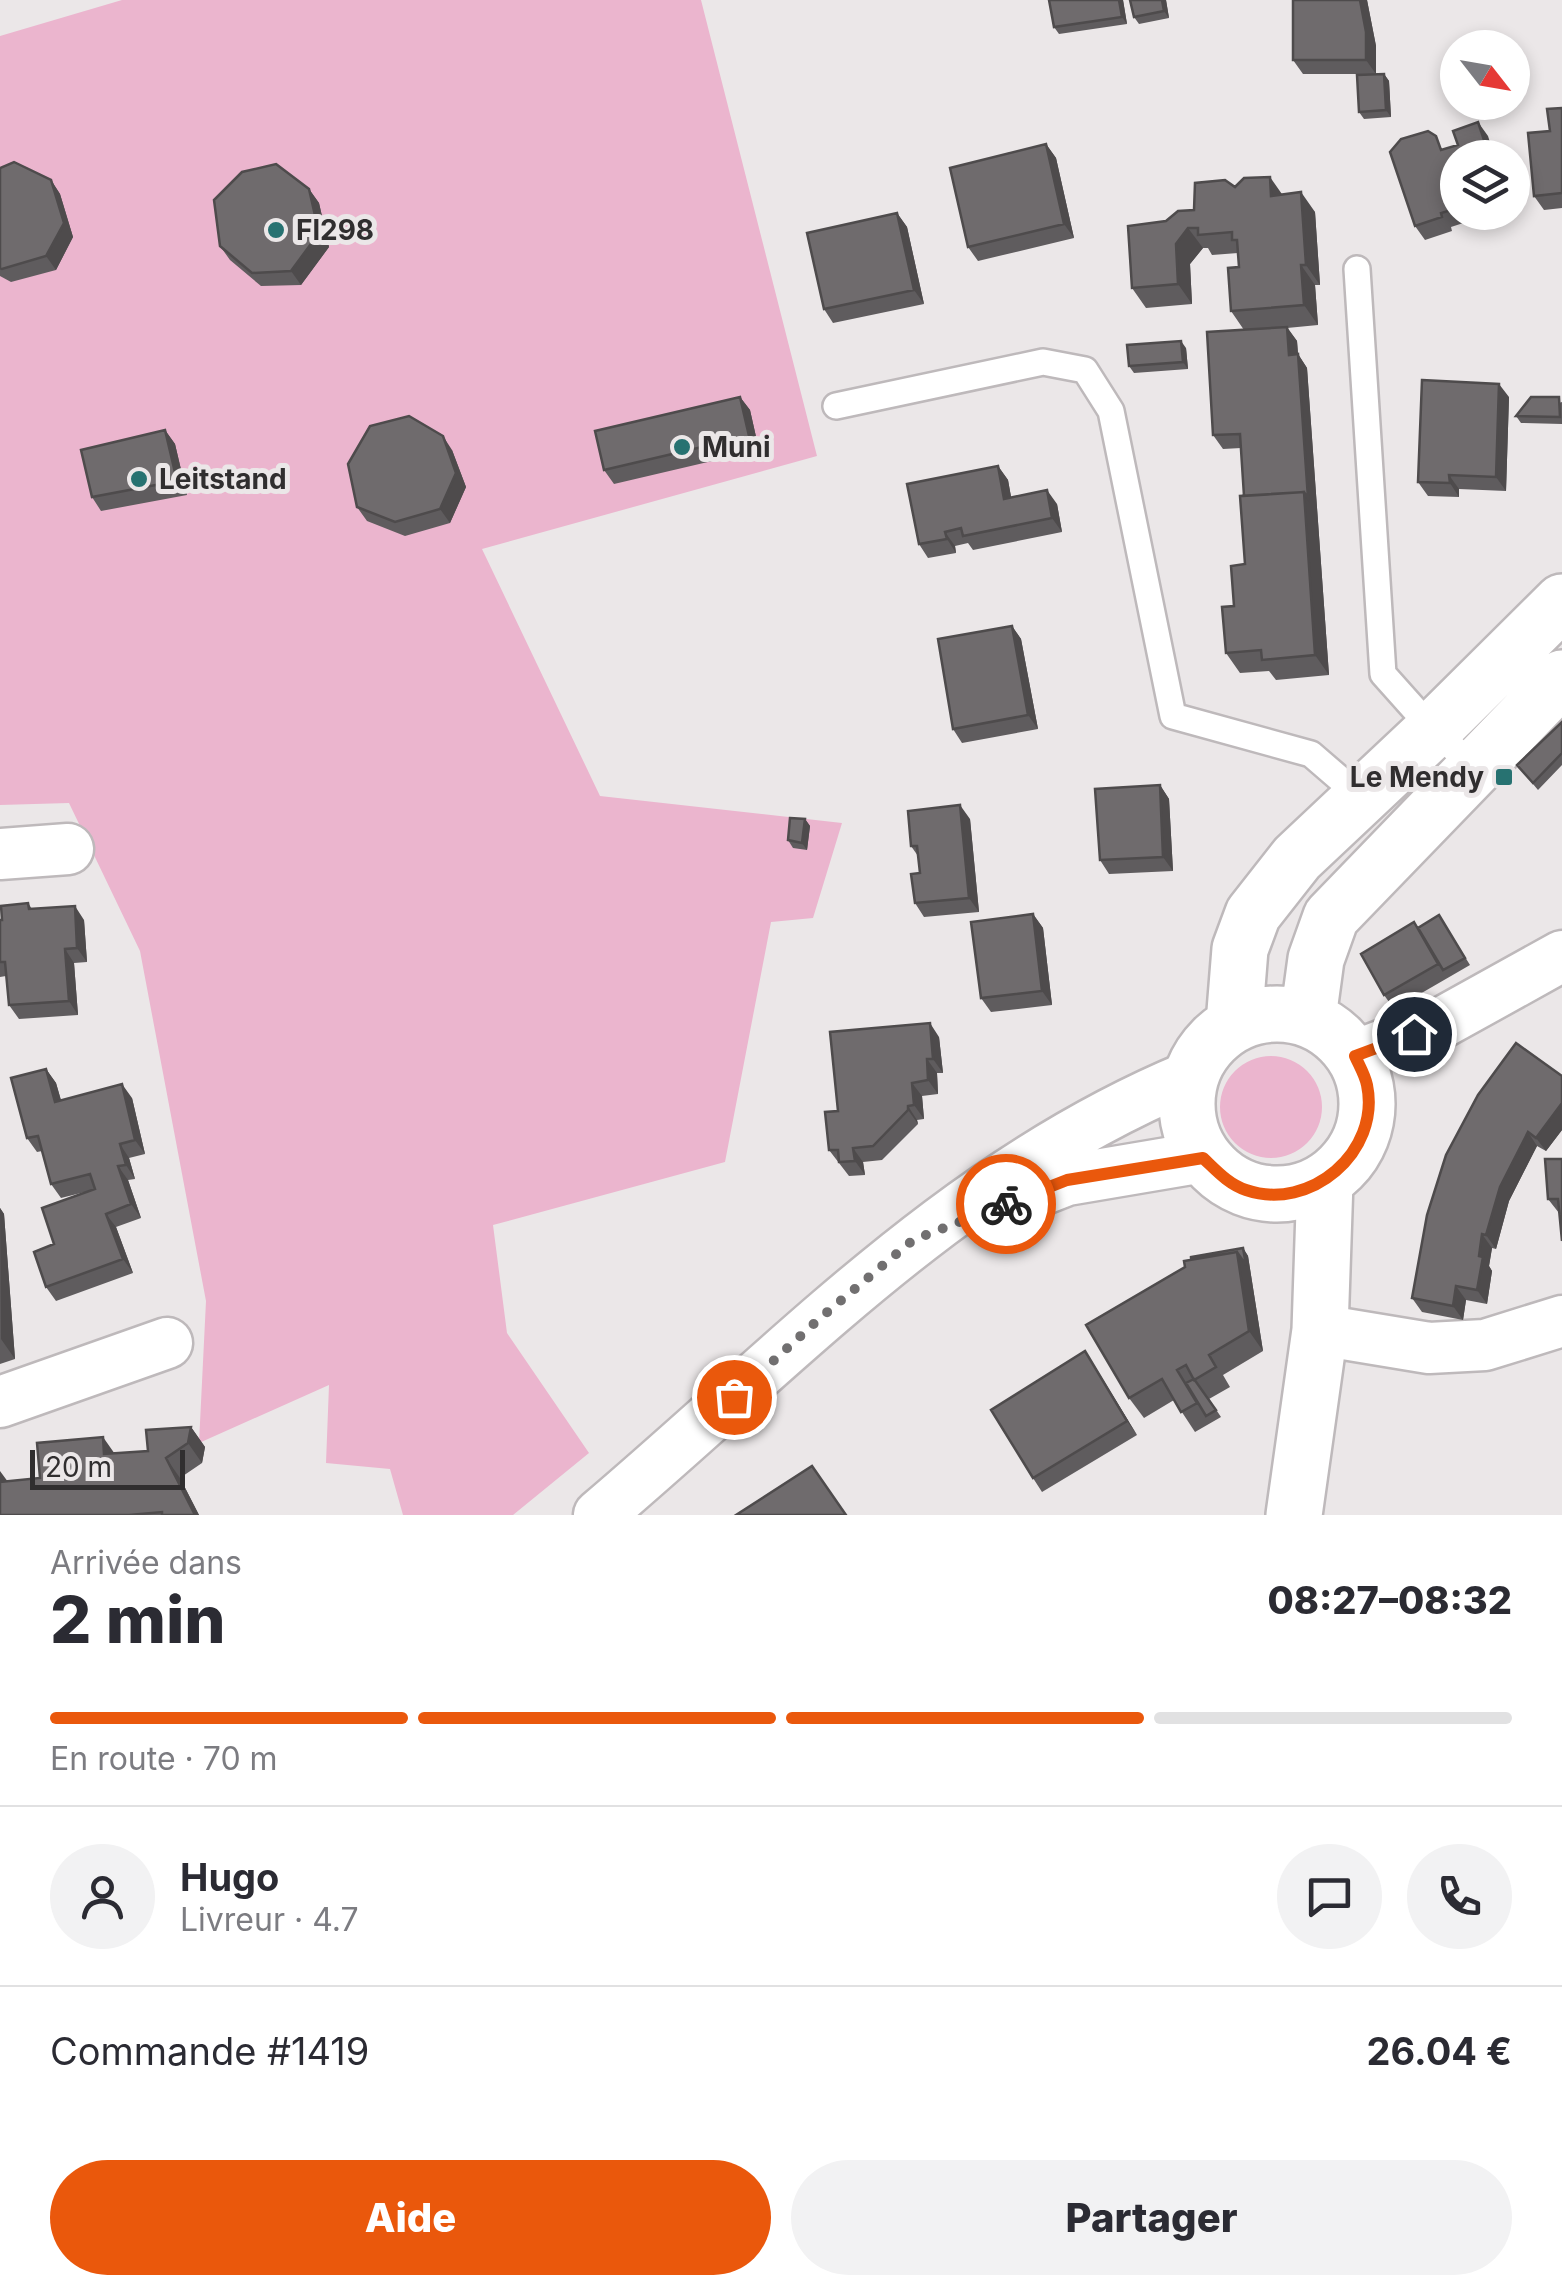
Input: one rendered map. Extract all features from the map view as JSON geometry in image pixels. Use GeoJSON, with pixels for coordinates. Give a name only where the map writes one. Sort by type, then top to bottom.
{"type":"FeatureCollection","features":[{"type":"Feature","properties":{"kind":"street"},"geometry":{"type":"LineString","coordinates":[[1234,1024],[1240,949],[1254,914],[1298,858],[1562,602]]}},
{"type":"Feature","properties":{"kind":"street"},"geometry":{"type":"LineString","coordinates":[[1308,1018],[1316,960],[1331,917],[1562,678]]}},
{"type":"Feature","properties":{"kind":"street"},"geometry":{"type":"LineString","coordinates":[[0,854],[68,849]]}},
{"type":"Feature","properties":{"kind":"street"},"geometry":{"type":"LineString","coordinates":[[1355,1056],[1443,1022],[1562,956]]}},
{"type":"Feature","properties":{"kind":"street"},"geometry":{"type":"LineString","coordinates":[[1283,1013],[1308,1018],[1335,1033],[1355,1056],[1367,1085],[1367,1116],[1354,1153],[1325,1181],[1300,1192],[1246,1190],[1222,1177],[1203,1158],[1190,1132],[1186,1105],[1190,1078],[1199,1056],[1214,1037],[1234,1024],[1257,1014],[1283,1013]]}},
{"type":"Feature","properties":{"kind":"street"},"geometry":{"type":"LineString","coordinates":[[599,1515],[913,1240],[1029,1158],[1083,1126],[1190,1078]]}},
{"type":"Feature","properties":{"kind":"street"},"geometry":{"type":"LineString","coordinates":[[913,1240],[1067,1180],[1203,1158]]}},
{"type":"Feature","properties":{"kind":"street"},"geometry":{"type":"LineString","coordinates":[[1294,1515],[1320,1330],[1325,1181]]}},
{"type":"Feature","properties":{"kind":"street"},"geometry":{"type":"LineString","coordinates":[[1320,1330],[1429,1348],[1485,1345],[1562,1321]]}},
{"type":"Feature","properties":{"kind":"street"},"geometry":{"type":"LineString","coordinates":[[0,1402],[167,1343]]}},
{"type":"Feature","properties":{"kind":"lane"},"geometry":{"type":"LineString","coordinates":[[1357,269],[1383,674],[1433,730],[1474,766]]}},
{"type":"Feature","properties":{"kind":"lane"},"geometry":{"type":"LineString","coordinates":[[836,406],[1043,362],[1086,370],[1111,411],[1173,716],[1311,754],[1362,798]]}},
{"type":"Feature","properties":{"kind":"shaded area"},"geometry":{"type":"Polygon","coordinates":[[[122,0],[701,0],[817,456],[482,549],[600,796],[842,823],[813,918],[771,922],[725,1162],[493,1225],[507,1333],[589,1453],[513,1515],[403,1515],[390,1469],[326,1463],[329,1385],[199,1443],[206,1301],[140,951],[69,803],[0,805],[0,36],[122,0]]]}},
{"type":"Feature","properties":{"kind":"shaded area"},"geometry":{"type":"Polygon","coordinates":[[[1271,1056],[1291,1059],[1314,1078],[1322,1107],[1319,1127],[1300,1150],[1271,1158],[1251,1155],[1228,1136],[1220,1107],[1223,1087],[1242,1064],[1271,1056]]]}},
{"type":"Feature","properties":{"kind":"building"},"geometry":{"type":"Polygon","coordinates":[[[1049,0],[1119,0],[1122,17],[1054,27],[1049,0]]]}},
{"type":"Feature","properties":{"kind":"building"},"geometry":{"type":"Polygon","coordinates":[[[1130,0],[1162,0],[1164,11],[1134,17],[1130,0]]]}},
{"type":"Feature","properties":{"kind":"building"},"geometry":{"type":"Polygon","coordinates":[[[1293,0],[1360,0],[1366,60],[1293,60],[1293,0]]]}},
{"type":"Feature","properties":{"kind":"building"},"geometry":{"type":"Polygon","coordinates":[[[1384,74],[1386,110],[1359,112],[1357,75],[1384,74]]]}},
{"type":"Feature","properties":{"kind":"building"},"geometry":{"type":"Polygon","coordinates":[[[1562,108],[1562,193],[1534,196],[1528,133],[1550,131],[1547,109],[1562,108]]]}},
{"type":"Feature","properties":{"kind":"building"},"geometry":{"type":"Polygon","coordinates":[[[1478,122],[1484,140],[1456,140],[1453,131],[1478,122]]]}},
{"type":"Feature","properties":{"kind":"building"},"geometry":{"type":"Polygon","coordinates":[[[1428,131],[1436,136],[1440,147],[1440,218],[1415,226],[1390,152],[1401,139],[1428,131]]]}},
{"type":"Feature","properties":{"kind":"building"},"geometry":{"type":"Polygon","coordinates":[[[1046,144],[1064,224],[968,247],[950,168],[1046,144]]]}},
{"type":"Feature","properties":{"kind":"building"},"geometry":{"type":"Polygon","coordinates":[[[14,162],[51,180],[64,223],[46,256],[2,269],[0,168],[14,162]]]}},
{"type":"Feature","properties":{"kind":"building","name":"Fl298"},"geometry":{"type":"Polygon","coordinates":[[[276,164],[309,189],[319,233],[291,271],[252,273],[220,246],[214,200],[242,172],[276,164]]]}},
{"type":"Feature","properties":{"kind":"building"},"geometry":{"type":"Polygon","coordinates":[[[1270,177],[1271,196],[1301,192],[1306,265],[1301,265],[1304,305],[1231,311],[1228,268],[1239,267],[1237,240],[1232,240],[1232,232],[1198,235],[1198,228],[1188,228],[1176,244],[1178,284],[1132,288],[1128,226],[1166,221],[1178,211],[1194,210],[1195,183],[1225,180],[1235,187],[1244,178],[1270,177]]]}},
{"type":"Feature","properties":{"kind":"building"},"geometry":{"type":"Polygon","coordinates":[[[897,213],[914,290],[824,309],[807,233],[897,213]]]}},
{"type":"Feature","properties":{"kind":"building"},"geometry":{"type":"Polygon","coordinates":[[[1287,327],[1289,355],[1298,354],[1308,498],[1304,492],[1244,496],[1240,434],[1213,435],[1207,332],[1287,327]]]}},
{"type":"Feature","properties":{"kind":"building"},"geometry":{"type":"Polygon","coordinates":[[[1181,341],[1183,362],[1129,366],[1127,345],[1181,341]]]}},
{"type":"Feature","properties":{"kind":"building"},"geometry":{"type":"Polygon","coordinates":[[[1422,380],[1499,384],[1496,477],[1449,475],[1450,483],[1418,482],[1422,380]]]}},
{"type":"Feature","properties":{"kind":"building"},"geometry":{"type":"Polygon","coordinates":[[[740,397],[749,436],[604,470],[595,431],[740,397]]]}},
{"type":"Feature","properties":{"kind":"building"},"geometry":{"type":"Polygon","coordinates":[[[1531,397],[1559,397],[1560,417],[1516,416],[1531,397]]]}},
{"type":"Feature","properties":{"kind":"building"},"geometry":{"type":"Polygon","coordinates":[[[409,416],[443,436],[456,473],[440,509],[395,522],[357,507],[348,464],[370,426],[409,416]]]}},
{"type":"Feature","properties":{"kind":"building","name":"Leitstand"},"geometry":{"type":"Polygon","coordinates":[[[165,430],[177,481],[92,497],[81,450],[165,430]]]}},
{"type":"Feature","properties":{"kind":"building"},"geometry":{"type":"Polygon","coordinates":[[[998,466],[1004,499],[1047,490],[1052,518],[963,536],[961,528],[945,532],[947,539],[919,544],[907,484],[998,466]]]}},
{"type":"Feature","properties":{"kind":"building"},"geometry":{"type":"Polygon","coordinates":[[[1304,492],[1315,655],[1262,660],[1261,650],[1226,653],[1222,607],[1234,606],[1231,566],[1245,564],[1240,496],[1304,492]]]}},
{"type":"Feature","properties":{"kind":"building"},"geometry":{"type":"Polygon","coordinates":[[[1012,626],[1028,715],[953,729],[938,639],[1012,626]]]}},
{"type":"Feature","properties":{"kind":"building"},"geometry":{"type":"Polygon","coordinates":[[[1562,722],[1562,753],[1533,783],[1517,765],[1562,722]]]}},
{"type":"Feature","properties":{"kind":"building"},"geometry":{"type":"Polygon","coordinates":[[[1160,785],[1163,857],[1100,860],[1095,789],[1160,785]]]}},
{"type":"Feature","properties":{"kind":"building"},"geometry":{"type":"Polygon","coordinates":[[[960,805],[969,898],[915,903],[911,874],[920,873],[917,846],[911,846],[908,811],[960,805]]]}},
{"type":"Feature","properties":{"kind":"building"},"geometry":{"type":"Polygon","coordinates":[[[790,818],[805,819],[802,843],[788,840],[790,818]]]}},
{"type":"Feature","properties":{"kind":"building"},"geometry":{"type":"Polygon","coordinates":[[[28,903],[29,909],[75,906],[77,948],[65,949],[69,1001],[9,1005],[5,962],[0,962],[1,906],[28,903]]]}},
{"type":"Feature","properties":{"kind":"building"},"geometry":{"type":"Polygon","coordinates":[[[1033,914],[1042,991],[981,998],[971,922],[1033,914]]]}},
{"type":"Feature","properties":{"kind":"building"},"geometry":{"type":"Polygon","coordinates":[[[1439,915],[1465,958],[1443,970],[1418,928],[1439,915]]]}},
{"type":"Feature","properties":{"kind":"building"},"geometry":{"type":"Polygon","coordinates":[[[1414,922],[1438,964],[1384,995],[1361,954],[1414,922]]]}},
{"type":"Feature","properties":{"kind":"building"},"geometry":{"type":"Polygon","coordinates":[[[930,1023],[933,1059],[927,1059],[928,1080],[912,1083],[914,1105],[908,1106],[873,1146],[853,1148],[855,1161],[839,1162],[838,1150],[829,1150],[825,1112],[838,1111],[830,1032],[930,1023]]]}},
{"type":"Feature","properties":{"kind":"building"},"geometry":{"type":"Polygon","coordinates":[[[1516,1043],[1562,1076],[1562,1103],[1536,1138],[1528,1132],[1500,1187],[1486,1235],[1482,1234],[1479,1256],[1483,1257],[1477,1290],[1456,1286],[1453,1306],[1412,1298],[1427,1215],[1446,1155],[1478,1095],[1516,1043]]]}},
{"type":"Feature","properties":{"kind":"building"},"geometry":{"type":"Polygon","coordinates":[[[46,1069],[55,1102],[122,1084],[135,1140],[120,1144],[126,1165],[118,1166],[131,1204],[106,1214],[123,1259],[46,1287],[34,1252],[54,1244],[42,1208],[95,1189],[90,1174],[51,1184],[38,1136],[27,1138],[11,1078],[46,1069]]]}},
{"type":"Feature","properties":{"kind":"building"},"geometry":{"type":"Polygon","coordinates":[[[1545,1159],[1562,1159],[1562,1241],[1558,1199],[1548,1199],[1545,1159]]]}},
{"type":"Feature","properties":{"kind":"building"},"geometry":{"type":"Polygon","coordinates":[[[1243,1248],[1246,1265],[1237,1252],[1191,1259],[1191,1257],[1243,1248]]]}},
{"type":"Feature","properties":{"kind":"building"},"geometry":{"type":"Polygon","coordinates":[[[1237,1252],[1249,1331],[1209,1355],[1216,1367],[1194,1380],[1186,1365],[1177,1370],[1197,1403],[1181,1412],[1162,1379],[1129,1398],[1086,1325],[1185,1267],[1184,1261],[1237,1252]]]}},
{"type":"Feature","properties":{"kind":"building"},"geometry":{"type":"Polygon","coordinates":[[[1085,1351],[1127,1421],[1033,1478],[991,1410],[1085,1351]]]}},
{"type":"Feature","properties":{"kind":"building"},"geometry":{"type":"Polygon","coordinates":[[[1194,1379],[1216,1410],[1206,1416],[1186,1383],[1194,1379]]]}},
{"type":"Feature","properties":{"kind":"building"},"geometry":{"type":"Polygon","coordinates":[[[191,1427],[188,1443],[166,1458],[195,1515],[0,1515],[0,1482],[40,1478],[37,1443],[103,1437],[104,1454],[148,1451],[146,1430],[191,1427]]]}},
{"type":"Feature","properties":{"kind":"building"},"geometry":{"type":"Polygon","coordinates":[[[812,1466],[846,1515],[736,1515],[812,1466]]]}},
{"type":"Feature","properties":{"kind":"way so far"},"geometry":{"type":"LineString","coordinates":[[734,1397],[913,1240],[1006,1204]]}},
{"type":"Feature","properties":{"kind":"place","name":"Fl298"},"geometry":{"type":"Point","coordinates":[276,230]}},
{"type":"Feature","properties":{"kind":"place","name":"Muni"},"geometry":{"type":"Point","coordinates":[682,447]}},
{"type":"Feature","properties":{"kind":"place","name":"Leitstand"},"geometry":{"type":"Point","coordinates":[139,479]}},
{"type":"Feature","properties":{"kind":"place","name":"Le Mendy"},"geometry":{"type":"Point","coordinates":[1504,777]}},
{"type":"Feature","properties":{"kind":"route"},"geometry":{"type":"LineString","coordinates":[[1006,1204],[1067,1180],[1203,1158],[1222,1177],[1246,1190],[1300,1192],[1325,1181],[1354,1153],[1367,1116],[1367,1085],[1355,1056],[1414,1034]]}}]}
